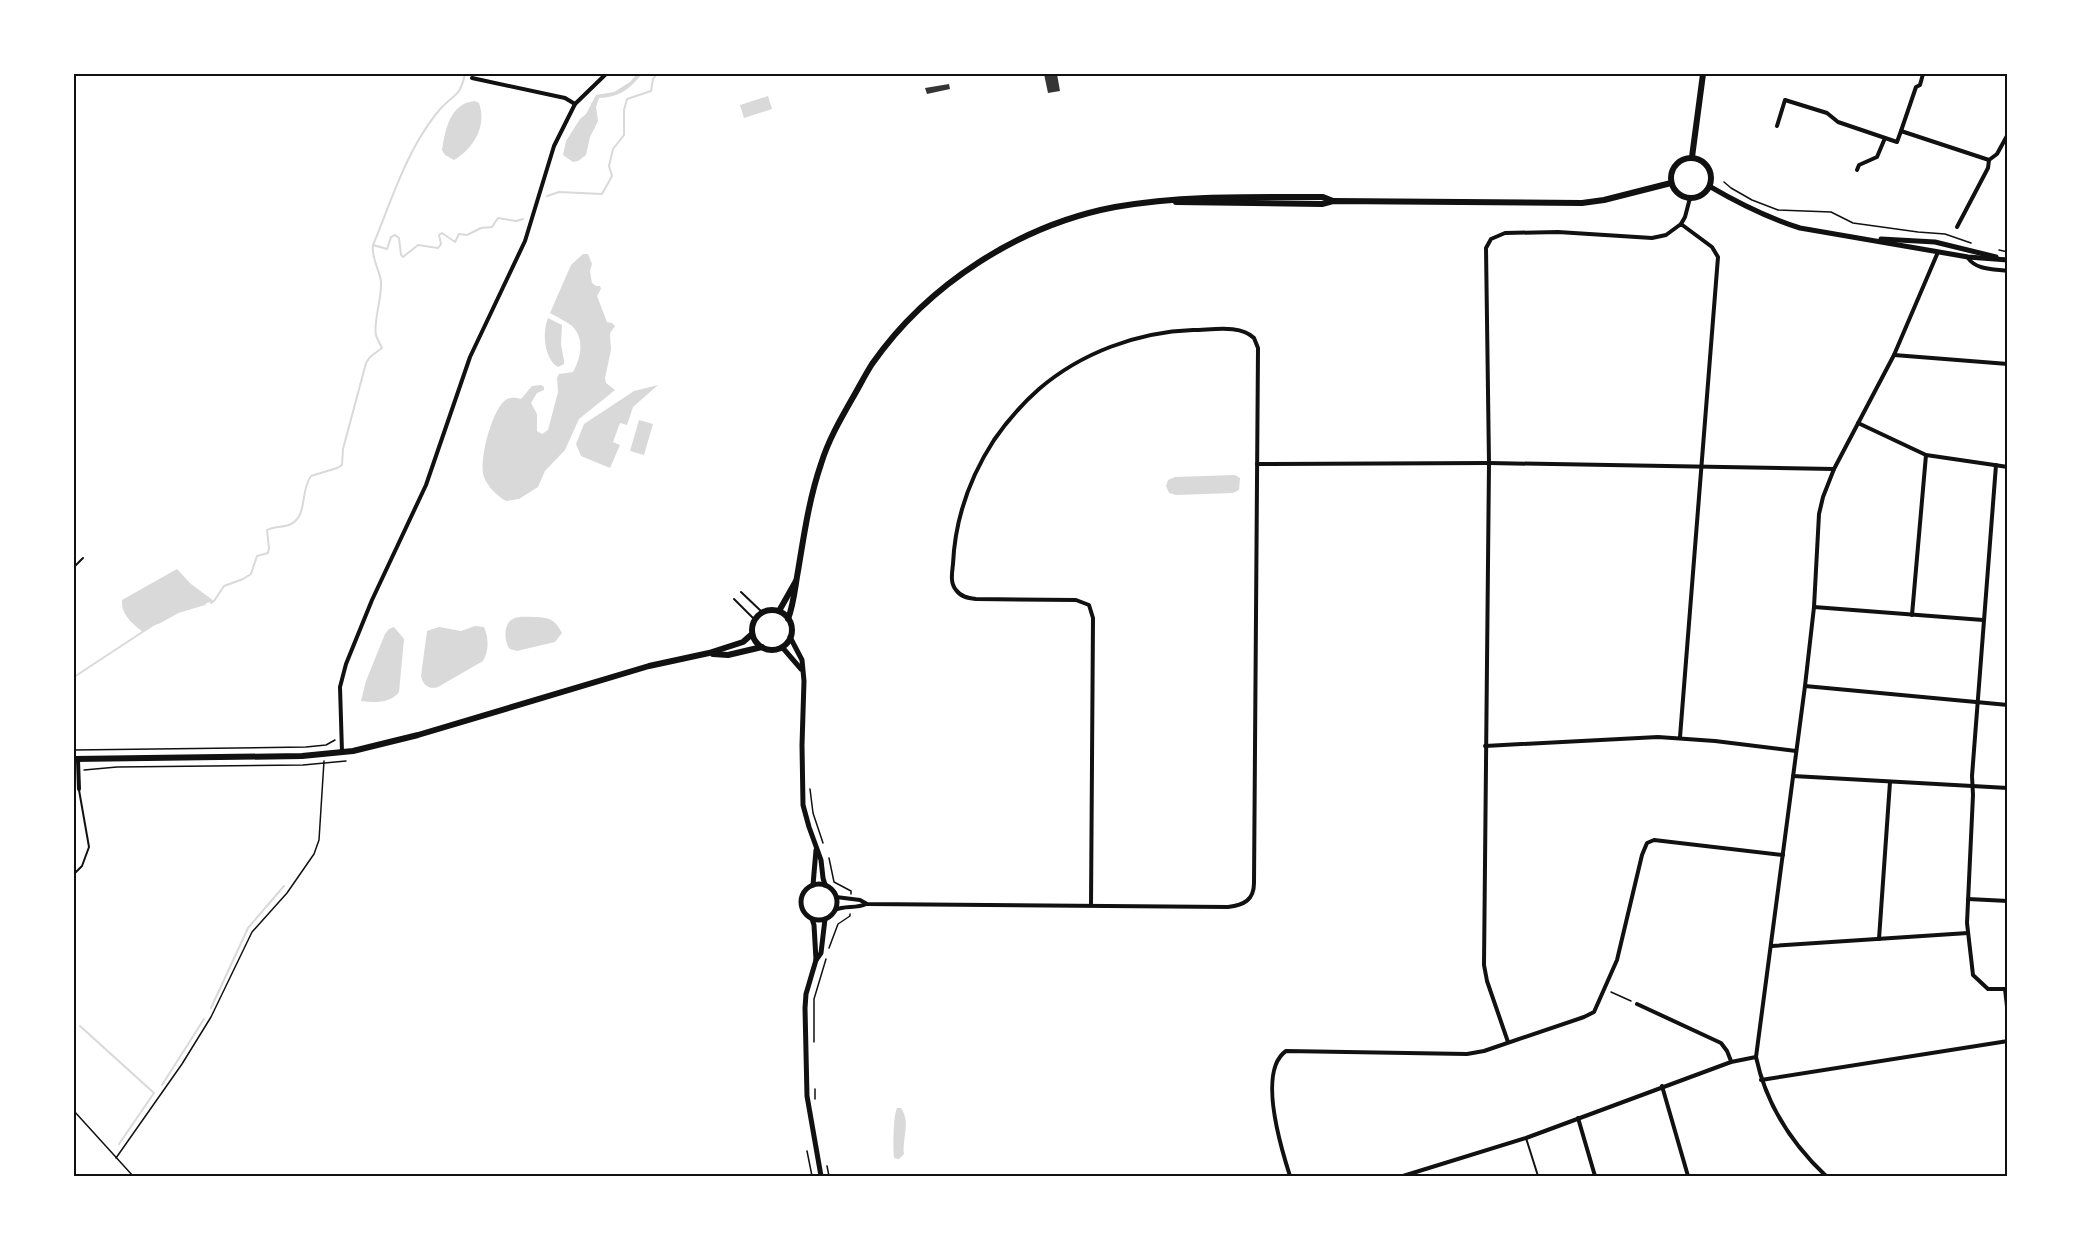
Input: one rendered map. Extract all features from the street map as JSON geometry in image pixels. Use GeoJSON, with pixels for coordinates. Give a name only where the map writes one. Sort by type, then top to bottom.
{"type":"FeatureCollection","features":[{"type":"Feature","properties":{"kind":"main road"},"geometry":{"type":"LineString","coordinates":[[1692,158],[1703,74]]}},
{"type":"Feature","properties":{"kind":"main road"},"geometry":{"type":"LineString","coordinates":[[1692,158],[1703,161],[1710,170],[1711,181],[1700,196],[1690,198],[1678,194],[1670,177],[1673,167],[1682,159],[1692,158]]}},
{"type":"Feature","properties":{"kind":"main road"},"geometry":{"type":"LineString","coordinates":[[788,619],[795,596],[810,501],[821,464],[837,424],[872,364],[897,333],[929,301],[981,261],[1015,242],[1062,222],[1091,213],[1120,206],[1195,197],[1323,197],[1333,201],[1582,203],[1604,200],[1671,183]]}},
{"type":"Feature","properties":{"kind":"main road"},"geometry":{"type":"LineString","coordinates":[[779,611],[796,580]]}},
{"type":"Feature","properties":{"kind":"main road"},"geometry":{"type":"LineString","coordinates":[[76,759],[302,756],[373,747],[629,671],[709,653],[743,642],[752,634],[755,620],[762,612],[779,611],[791,625],[790,637],[782,647],[776,649],[762,647],[728,654],[709,653]]}},
{"type":"Feature","properties":{"kind":"main road"},"geometry":{"type":"LineString","coordinates":[[752,634],[762,647]]}},
{"type":"Feature","properties":{"kind":"street"},"geometry":{"type":"LineString","coordinates":[[342,752],[340,687],[346,664],[372,600],[426,485],[466,365],[525,241],[554,146],[575,105],[606,74]]}},
{"type":"Feature","properties":{"kind":"street"},"geometry":{"type":"LineString","coordinates":[[1777,126],[1785,100],[1827,113],[1838,122],[1897,142],[1916,87],[1920,85],[1923,74]]}},
{"type":"Feature","properties":{"kind":"street"},"geometry":{"type":"LineString","coordinates":[[472,78],[565,98],[575,105]]}},
{"type":"Feature","properties":{"kind":"street"},"geometry":{"type":"LineString","coordinates":[[1901,131],[1989,160]]}},
{"type":"Feature","properties":{"kind":"street"},"geometry":{"type":"LineString","coordinates":[[1957,227],[1988,168],[1989,160],[1997,154],[2007,134]]}},
{"type":"Feature","properties":{"kind":"street"},"geometry":{"type":"LineString","coordinates":[[1857,170],[1859,165],[1877,157],[1885,138]]}},
{"type":"Feature","properties":{"kind":"street"},"geometry":{"type":"LineString","coordinates":[[1709,186],[1777,221],[1800,228],[1968,257],[2004,260]]}},
{"type":"Feature","properties":{"kind":"street"},"geometry":{"type":"LineString","coordinates":[[1508,1042],[1485,973],[1489,463],[1486,248],[1488,241],[1493,237],[1506,233],[1558,232],[1652,238],[1666,235],[1681,224],[1690,198]]}},
{"type":"Feature","properties":{"kind":"street"},"geometry":{"type":"LineString","coordinates":[[1680,737],[1719,261],[1714,250],[1681,224]]}},
{"type":"Feature","properties":{"kind":"street"},"geometry":{"type":"LineString","coordinates":[[1877,240],[1890,238],[1935,242],[2004,260]]}},
{"type":"Feature","properties":{"kind":"street"},"geometry":{"type":"LineString","coordinates":[[1826,1176],[1793,1141],[1776,1113],[1761,1080],[1755,1057],[1772,946],[1814,607],[1819,514],[1834,469],[1894,355],[1938,252]]}},
{"type":"Feature","properties":{"kind":"street"},"geometry":{"type":"LineString","coordinates":[[1968,257],[1979,267],[2007,271]]}},
{"type":"Feature","properties":{"kind":"street"},"geometry":{"type":"LineString","coordinates":[[836,897],[867,903],[1228,907],[1243,905],[1252,896],[1254,883],[1258,348],[1254,338],[1241,330],[1176,331],[1143,337],[1098,352],[1066,370],[1040,389],[1013,414],[994,440],[968,493],[958,528],[952,583],[957,592],[967,598],[1076,600],[1089,605],[1093,630],[1091,905]]}},
{"type":"Feature","properties":{"kind":"street"},"geometry":{"type":"LineString","coordinates":[[1894,355],[2007,364]]}},
{"type":"Feature","properties":{"kind":"street"},"geometry":{"type":"LineString","coordinates":[[1858,423],[1926,455],[2007,467]]}},
{"type":"Feature","properties":{"kind":"street"},"geometry":{"type":"LineString","coordinates":[[1912,615],[1926,455]]}},
{"type":"Feature","properties":{"kind":"street"},"geometry":{"type":"LineString","coordinates":[[1257,464],[1489,463],[1834,469]]}},
{"type":"Feature","properties":{"kind":"street"},"geometry":{"type":"LineString","coordinates":[[1996,465],[1977,702],[1968,933],[1973,975],[1988,989],[2006,989],[2007,1015]]}},
{"type":"Feature","properties":{"kind":"street"},"geometry":{"type":"LineString","coordinates":[[1814,607],[1983,620]]}},
{"type":"Feature","properties":{"kind":"street"},"geometry":{"type":"LineString","coordinates":[[790,637],[802,660],[804,689],[802,795],[806,817],[821,860],[825,885]]}},
{"type":"Feature","properties":{"kind":"street"},"geometry":{"type":"LineString","coordinates":[[782,647],[802,670]]}},
{"type":"Feature","properties":{"kind":"street"},"geometry":{"type":"LineString","coordinates":[[1804,686],[2007,705]]}},
{"type":"Feature","properties":{"kind":"street"},"geometry":{"type":"LineString","coordinates":[[1485,746],[1680,737],[1796,751]]}},
{"type":"Feature","properties":{"kind":"street"},"geometry":{"type":"LineString","coordinates":[[76,759],[79,789]]}},
{"type":"Feature","properties":{"kind":"street"},"geometry":{"type":"LineString","coordinates":[[1793,776],[2007,788]]}},
{"type":"Feature","properties":{"kind":"street"},"geometry":{"type":"LineString","coordinates":[[1879,939],[1890,782]]}},
{"type":"Feature","properties":{"kind":"street"},"geometry":{"type":"LineString","coordinates":[[1290,1176],[1275,1128],[1274,1110],[1273,1069],[1276,1061],[1286,1051],[1467,1054],[1484,1051],[1584,1017],[1594,1012],[1617,960],[1642,855],[1647,843],[1654,840],[1783,855]]}},
{"type":"Feature","properties":{"kind":"street"},"geometry":{"type":"LineString","coordinates":[[813,885],[816,849]]}},
{"type":"Feature","properties":{"kind":"street"},"geometry":{"type":"LineString","coordinates":[[825,920],[812,919],[805,914],[800,902],[806,890],[813,885],[825,885],[836,897],[836,910]]}},
{"type":"Feature","properties":{"kind":"street"},"geometry":{"type":"LineString","coordinates":[[1968,899],[2007,901]]}},
{"type":"Feature","properties":{"kind":"street"},"geometry":{"type":"LineString","coordinates":[[821,1176],[809,1116],[804,1008],[806,994],[822,948],[825,920],[836,910],[860,907],[867,903]]}},
{"type":"Feature","properties":{"kind":"street"},"geometry":{"type":"LineString","coordinates":[[812,919],[816,960]]}},
{"type":"Feature","properties":{"kind":"street"},"geometry":{"type":"LineString","coordinates":[[1772,946],[1968,933]]}},
{"type":"Feature","properties":{"kind":"street"},"geometry":{"type":"LineString","coordinates":[[1637,1004],[1721,1043],[1731,1062]]}},
{"type":"Feature","properties":{"kind":"street"},"geometry":{"type":"LineString","coordinates":[[1761,1080],[2007,1041]]}},
{"type":"Feature","properties":{"kind":"street"},"geometry":{"type":"LineString","coordinates":[[1403,1176],[1526,1138],[1662,1086],[1731,1062],[1755,1057]]}},
{"type":"Feature","properties":{"kind":"street"},"geometry":{"type":"LineString","coordinates":[[1662,1086],[1688,1176]]}},
{"type":"Feature","properties":{"kind":"street"},"geometry":{"type":"LineString","coordinates":[[1578,1118],[1595,1176]]}},
{"type":"Feature","properties":{"kind":"lane"},"geometry":{"type":"LineString","coordinates":[[74,567],[83,558]]}},
{"type":"Feature","properties":{"kind":"lane"},"geometry":{"type":"LineString","coordinates":[[741,592],[762,612]]}},
{"type":"Feature","properties":{"kind":"lane"},"geometry":{"type":"LineString","coordinates":[[734,599],[755,620]]}},
{"type":"Feature","properties":{"kind":"lane"},"geometry":{"type":"LineString","coordinates":[[74,874],[82,866],[89,847],[79,789]]}},
{"type":"Feature","properties":{"kind":"lane"},"geometry":{"type":"LineString","coordinates":[[1526,1138],[1538,1176]]}},
{"type":"Feature","properties":{"kind":"path"},"geometry":{"type":"LineString","coordinates":[[1724,182],[1752,200],[1778,210],[1826,212],[1862,224],[1918,232],[1948,233],[1972,243]]}},
{"type":"Feature","properties":{"kind":"path"},"geometry":{"type":"LineString","coordinates":[[1998,250],[2007,252]]}},
{"type":"Feature","properties":{"kind":"path"},"geometry":{"type":"LineString","coordinates":[[74,750],[306,747],[326,745],[340,739]]}},
{"type":"Feature","properties":{"kind":"path"},"geometry":{"type":"LineString","coordinates":[[78,770],[324,764],[346,761]]}},
{"type":"Feature","properties":{"kind":"path"},"geometry":{"type":"LineString","coordinates":[[116,1158],[176,1074],[211,1017],[252,932],[287,892],[314,854],[319,840],[324,764]]}},
{"type":"Feature","properties":{"kind":"path"},"geometry":{"type":"LineString","coordinates":[[810,783],[813,813],[833,879],[839,886],[851,891],[850,899]]}},
{"type":"Feature","properties":{"kind":"path"},"geometry":{"type":"LineString","coordinates":[[829,948],[839,922],[850,916],[850,907]]}},
{"type":"Feature","properties":{"kind":"path"},"geometry":{"type":"LineString","coordinates":[[814,1043],[814,999],[826,960]]}},
{"type":"Feature","properties":{"kind":"path"},"geometry":{"type":"LineString","coordinates":[[1605,988],[1637,1004]]}},
{"type":"Feature","properties":{"kind":"path"},"geometry":{"type":"LineString","coordinates":[[814,1086],[816,1108]]}},
{"type":"Feature","properties":{"kind":"path"},"geometry":{"type":"LineString","coordinates":[[74,1111],[132,1176]]}},
{"type":"Feature","properties":{"kind":"path"},"geometry":{"type":"LineString","coordinates":[[807,1151],[812,1176]]}},
{"type":"Feature","properties":{"kind":"path"},"geometry":{"type":"LineString","coordinates":[[827,1165],[829,1176]]}},
{"type":"Feature","properties":{"kind":"shaded area"},"geometry":{"type":"Polygon","coordinates":[[[637,74],[642,74],[623,92],[599,98],[596,107],[598,121],[590,137],[586,155],[573,162],[563,155],[566,141],[580,119],[586,114],[596,95],[614,92],[630,82],[637,74]]]}},
{"type":"Feature","properties":{"kind":"shaded area"},"geometry":{"type":"Polygon","coordinates":[[[768,96],[772,109],[744,118],[740,105],[768,96]]]}},
{"type":"Feature","properties":{"kind":"shaded area"},"geometry":{"type":"Polygon","coordinates":[[[475,101],[479,103],[481,112],[480,128],[473,143],[454,160],[445,155],[442,150],[447,126],[454,112],[467,103],[475,101]]]}},
{"type":"Feature","properties":{"kind":"shaded area"},"geometry":{"type":"Polygon","coordinates":[[[583,254],[588,254],[592,264],[590,271],[592,283],[600,286],[601,289],[597,296],[607,322],[615,326],[610,333],[611,350],[605,378],[606,383],[615,390],[579,419],[565,450],[545,471],[538,487],[519,499],[506,501],[493,491],[484,477],[483,460],[488,436],[501,404],[509,398],[521,399],[532,386],[541,385],[544,390],[537,393],[531,403],[537,414],[537,431],[542,434],[548,430],[558,392],[557,378],[559,374],[573,372],[580,348],[579,336],[572,326],[550,313],[571,265],[583,254]]]}},
{"type":"Feature","properties":{"kind":"shaded area"},"geometry":{"type":"Polygon","coordinates":[[[548,318],[562,325],[561,344],[564,364],[558,367],[553,363],[547,351],[545,331],[548,318]]]}},
{"type":"Feature","properties":{"kind":"shaded area"},"geometry":{"type":"Polygon","coordinates":[[[658,385],[633,407],[627,425],[620,423],[613,442],[620,445],[610,468],[581,456],[576,444],[584,424],[634,391],[658,385]]]}},
{"type":"Feature","properties":{"kind":"shaded area"},"geometry":{"type":"Polygon","coordinates":[[[639,420],[653,424],[644,455],[630,451],[639,420]]]}},
{"type":"Feature","properties":{"kind":"shaded area"},"geometry":{"type":"Polygon","coordinates":[[[1235,475],[1240,478],[1239,490],[1233,493],[1176,495],[1169,493],[1166,486],[1168,480],[1175,477],[1235,475]]]}},
{"type":"Feature","properties":{"kind":"shaded area"},"geometry":{"type":"Polygon","coordinates":[[[177,569],[191,584],[214,601],[182,610],[143,632],[125,614],[122,600],[177,569]]]}},
{"type":"Feature","properties":{"kind":"shaded area"},"geometry":{"type":"Polygon","coordinates":[[[517,617],[550,620],[562,633],[555,642],[517,651],[510,649],[507,642],[507,625],[517,617]]]}},
{"type":"Feature","properties":{"kind":"shaded area"},"geometry":{"type":"Polygon","coordinates":[[[475,626],[484,627],[487,636],[488,644],[483,661],[438,687],[427,686],[421,676],[427,631],[439,627],[461,631],[475,626]]]}},
{"type":"Feature","properties":{"kind":"shaded area"},"geometry":{"type":"Polygon","coordinates":[[[394,627],[404,639],[399,692],[387,700],[361,701],[366,681],[385,634],[394,627]]]}},
{"type":"Feature","properties":{"kind":"shaded area"},"geometry":{"type":"Polygon","coordinates":[[[897,1108],[901,1108],[904,1113],[906,1125],[904,1154],[899,1159],[894,1158],[894,1125],[897,1108]]]}},
{"type":"Feature","properties":{"kind":"building"},"geometry":{"type":"Polygon","coordinates":[[[1044,74],[1057,74],[1060,91],[1048,93],[1044,74]]]}},
{"type":"Feature","properties":{"kind":"building"},"geometry":{"type":"Polygon","coordinates":[[[949,84],[950,89],[927,94],[925,88],[949,84]]]}},
{"type":"Feature","properties":{"kind":"waterway"},"geometry":{"type":"LineString","coordinates":[[211,603],[224,586],[251,574],[257,556],[268,553],[267,530],[291,524],[300,515],[311,476],[342,465],[343,449],[366,363],[382,348],[375,330],[381,282],[373,255],[373,245],[413,150],[434,117],[459,90],[465,74]]}},
{"type":"Feature","properties":{"kind":"waterway"},"geometry":{"type":"LineString","coordinates":[[547,196],[559,192],[602,194],[612,176],[609,166],[613,149],[624,135],[624,110],[627,99],[651,91],[653,79],[657,74]]}},
{"type":"Feature","properties":{"kind":"waterway"},"geometry":{"type":"LineString","coordinates":[[373,245],[387,249],[391,237],[395,235],[399,238],[403,257],[418,245],[438,248],[441,244],[439,235],[442,233],[455,242],[459,234],[467,235],[481,228],[492,227],[498,218],[516,221],[523,219]]}},
{"type":"Feature","properties":{"kind":"waterway"},"geometry":{"type":"LineString","coordinates":[[158,623],[178,612],[205,604]]}},
{"type":"Feature","properties":{"kind":"waterway"},"geometry":{"type":"LineString","coordinates":[[74,677],[150,627]]}},
{"type":"Feature","properties":{"kind":"waterway"},"geometry":{"type":"LineString","coordinates":[[211,1008],[248,928],[284,886]]}},
{"type":"Feature","properties":{"kind":"waterway"},"geometry":{"type":"LineString","coordinates":[[162,1085],[204,1019]]}},
{"type":"Feature","properties":{"kind":"waterway"},"geometry":{"type":"LineString","coordinates":[[80,1026],[154,1093],[119,1144]]}}]}
